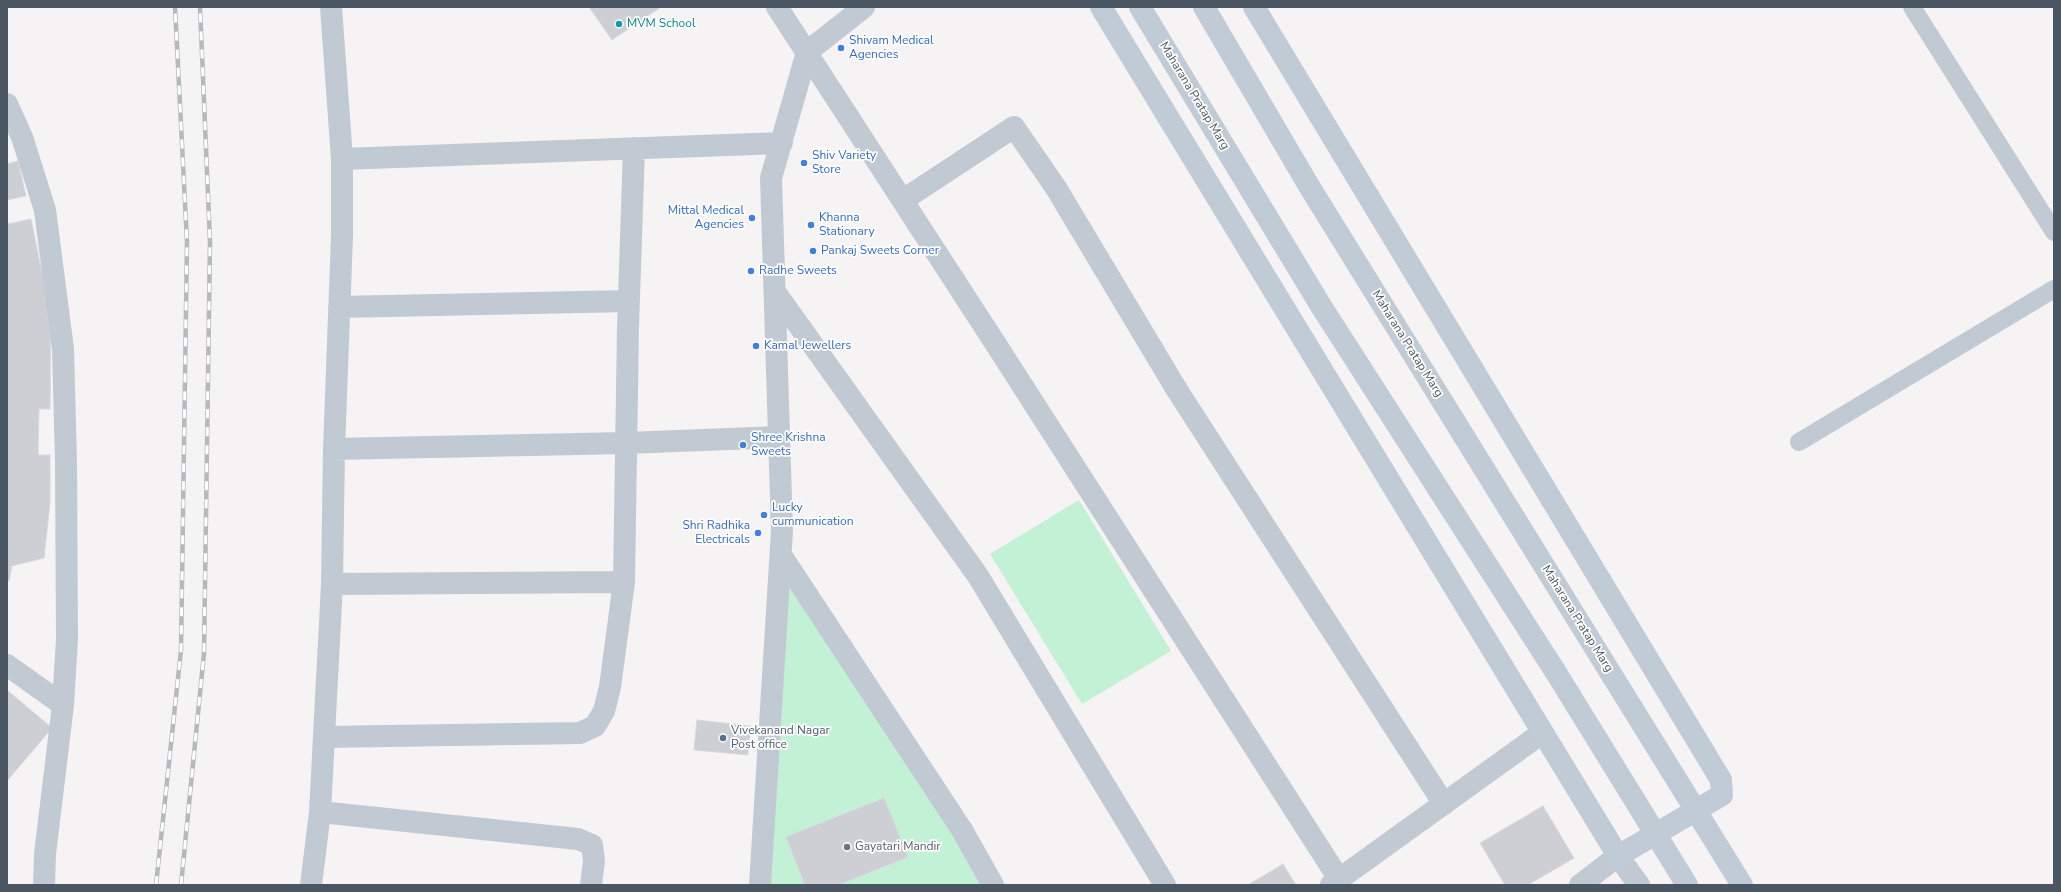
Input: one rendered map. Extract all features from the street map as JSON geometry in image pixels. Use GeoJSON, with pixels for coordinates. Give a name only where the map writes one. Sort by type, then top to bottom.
{"type":"FeatureCollection","features":[{"type":"Feature","properties":{"kind":"main road"},"geometry":{"type":"LineString","coordinates":[[1101,7],[1618,856],[1722,795],[1721,780],[1254,7]]}},
{"type":"Feature","properties":{"kind":"main road","name":"Maharana Pratap Marg"},"geometry":{"type":"LineString","coordinates":[[1140,7],[1321,306],[1555,672],[1687,885]]}},
{"type":"Feature","properties":{"kind":"main road","name":"Maharana Pratap Marg"},"geometry":{"type":"LineString","coordinates":[[1204,7],[1309,186],[1742,885]]}},
{"type":"Feature","properties":{"kind":"street"},"geometry":{"type":"LineString","coordinates":[[311,885],[320,812],[332,584],[334,449],[342,236],[342,159],[331,7]]}},
{"type":"Feature","properties":{"kind":"street"},"geometry":{"type":"LineString","coordinates":[[777,7],[903,200],[1335,882],[1542,733]]}},
{"type":"Feature","properties":{"kind":"street"},"geometry":{"type":"LineString","coordinates":[[760,885],[782,531],[771,178],[807,52],[864,7]]}},
{"type":"Feature","properties":{"kind":"street"},"geometry":{"type":"LineString","coordinates":[[7,104],[22,137],[44,210],[63,349],[66,461],[67,639],[63,705],[45,854],[44,885]]}},
{"type":"Feature","properties":{"kind":"street"},"geometry":{"type":"LineString","coordinates":[[903,200],[1014,127],[1056,188],[1182,397],[1444,804]]}},
{"type":"Feature","properties":{"kind":"street"},"geometry":{"type":"LineString","coordinates":[[342,159],[782,143]]}},
{"type":"Feature","properties":{"kind":"street"},"geometry":{"type":"LineString","coordinates":[[324,737],[580,733],[595,726],[604,711],[610,688],[624,582],[629,301],[634,148]]}},
{"type":"Feature","properties":{"kind":"street"},"geometry":{"type":"LineString","coordinates":[[775,292],[978,576],[1165,885]]}},
{"type":"Feature","properties":{"kind":"street"},"geometry":{"type":"LineString","coordinates":[[339,307],[629,301]]}},
{"type":"Feature","properties":{"kind":"street"},"geometry":{"type":"LineString","coordinates":[[334,449],[626,443],[780,437]]}},
{"type":"Feature","properties":{"kind":"street"},"geometry":{"type":"LineString","coordinates":[[781,555],[962,830],[993,885]]}},
{"type":"Feature","properties":{"kind":"street"},"geometry":{"type":"LineString","coordinates":[[332,584],[624,582]]}},
{"type":"Feature","properties":{"kind":"street"},"geometry":{"type":"LineString","coordinates":[[7,664],[63,705]]}},
{"type":"Feature","properties":{"kind":"street"},"geometry":{"type":"LineString","coordinates":[[320,812],[578,839],[592,845],[594,861],[591,885]]}},
{"type":"Feature","properties":{"kind":"street"},"geometry":{"type":"LineString","coordinates":[[1580,885],[1618,856],[1639,885]]}},
{"type":"Feature","properties":{"kind":"lane"},"geometry":{"type":"LineString","coordinates":[[1912,7],[2054,232]]}},
{"type":"Feature","properties":{"kind":"lane"},"geometry":{"type":"LineString","coordinates":[[1799,442],[2054,289]]}},
{"type":"Feature","properties":{"kind":"green space"},"geometry":{"type":"Polygon","coordinates":[[[1079,500],[1171,651],[1082,704],[990,554],[1079,500]]]}},
{"type":"Feature","properties":{"kind":"green space"},"geometry":{"type":"Polygon","coordinates":[[[781,555],[988,885],[760,885],[781,555]]]}},
{"type":"Feature","properties":{"kind":"building","name":"MVM School"},"geometry":{"type":"Polygon","coordinates":[[[589,7],[661,7],[612,40],[589,7]]]}},
{"type":"Feature","properties":{"kind":"building"},"geometry":{"type":"Polygon","coordinates":[[[18,161],[26,196],[7,200],[7,164],[18,161]]]}},
{"type":"Feature","properties":{"kind":"building"},"geometry":{"type":"Polygon","coordinates":[[[7,217],[8,224],[31,219],[51,317],[50,409],[39,409],[38,455],[50,455],[50,503],[44,558],[12,566],[9,581],[7,581],[7,217]]]}},
{"type":"Feature","properties":{"kind":"building"},"geometry":{"type":"Polygon","coordinates":[[[7,690],[52,728],[7,781],[7,690]]]}},
{"type":"Feature","properties":{"kind":"building","name":"Vivekanand Nagar Post office"},"geometry":{"type":"Polygon","coordinates":[[[697,720],[751,726],[748,755],[694,750],[697,720]]]}},
{"type":"Feature","properties":{"kind":"building","name":"Gayatari Mandir"},"geometry":{"type":"Polygon","coordinates":[[[884,798],[908,857],[838,885],[805,885],[786,837],[884,798]]]}},
{"type":"Feature","properties":{"kind":"building"},"geometry":{"type":"Polygon","coordinates":[[[1543,806],[1574,858],[1528,885],[1505,885],[1480,843],[1543,806]]]}},
{"type":"Feature","properties":{"kind":"building"},"geometry":{"type":"Polygon","coordinates":[[[1283,864],[1296,885],[1248,885],[1283,864]]]}},
{"type":"Feature","properties":{"kind":"railway"},"geometry":{"type":"LineString","coordinates":[[156,885],[181,650],[187,242],[175,7]]}},
{"type":"Feature","properties":{"kind":"railway"},"geometry":{"type":"LineString","coordinates":[[181,885],[204,653],[210,242],[200,7]]}},
{"type":"Feature","properties":{"kind":"place","name":"MVM School"},"geometry":{"type":"Point","coordinates":[619,24]}},
{"type":"Feature","properties":{"kind":"place","name":"Shivam Medical Agencies"},"geometry":{"type":"Point","coordinates":[841,48]}},
{"type":"Feature","properties":{"kind":"place","name":"Shiv Variety Store"},"geometry":{"type":"Point","coordinates":[804,163]}},
{"type":"Feature","properties":{"kind":"place","name":"Mittal Medical Agencies"},"geometry":{"type":"Point","coordinates":[752,218]}},
{"type":"Feature","properties":{"kind":"place","name":"Khanna Stationary"},"geometry":{"type":"Point","coordinates":[811,225]}},
{"type":"Feature","properties":{"kind":"place","name":"Pankaj Sweets Corner"},"geometry":{"type":"Point","coordinates":[813,251]}},
{"type":"Feature","properties":{"kind":"place","name":"Radhe Sweets"},"geometry":{"type":"Point","coordinates":[751,271]}},
{"type":"Feature","properties":{"kind":"place","name":"Kamal Jewellers"},"geometry":{"type":"Point","coordinates":[756,346]}},
{"type":"Feature","properties":{"kind":"place","name":"Shree Krishna Sweets"},"geometry":{"type":"Point","coordinates":[743,445]}},
{"type":"Feature","properties":{"kind":"place","name":"Lucky cummunication"},"geometry":{"type":"Point","coordinates":[764,515]}},
{"type":"Feature","properties":{"kind":"place","name":"Shri Radhika Electricals"},"geometry":{"type":"Point","coordinates":[758,533]}},
{"type":"Feature","properties":{"kind":"place","name":"Vivekanand Nagar Post office"},"geometry":{"type":"Point","coordinates":[723,738]}},
{"type":"Feature","properties":{"kind":"place","name":"Gayatari Mandir"},"geometry":{"type":"Point","coordinates":[847,847]}}]}
